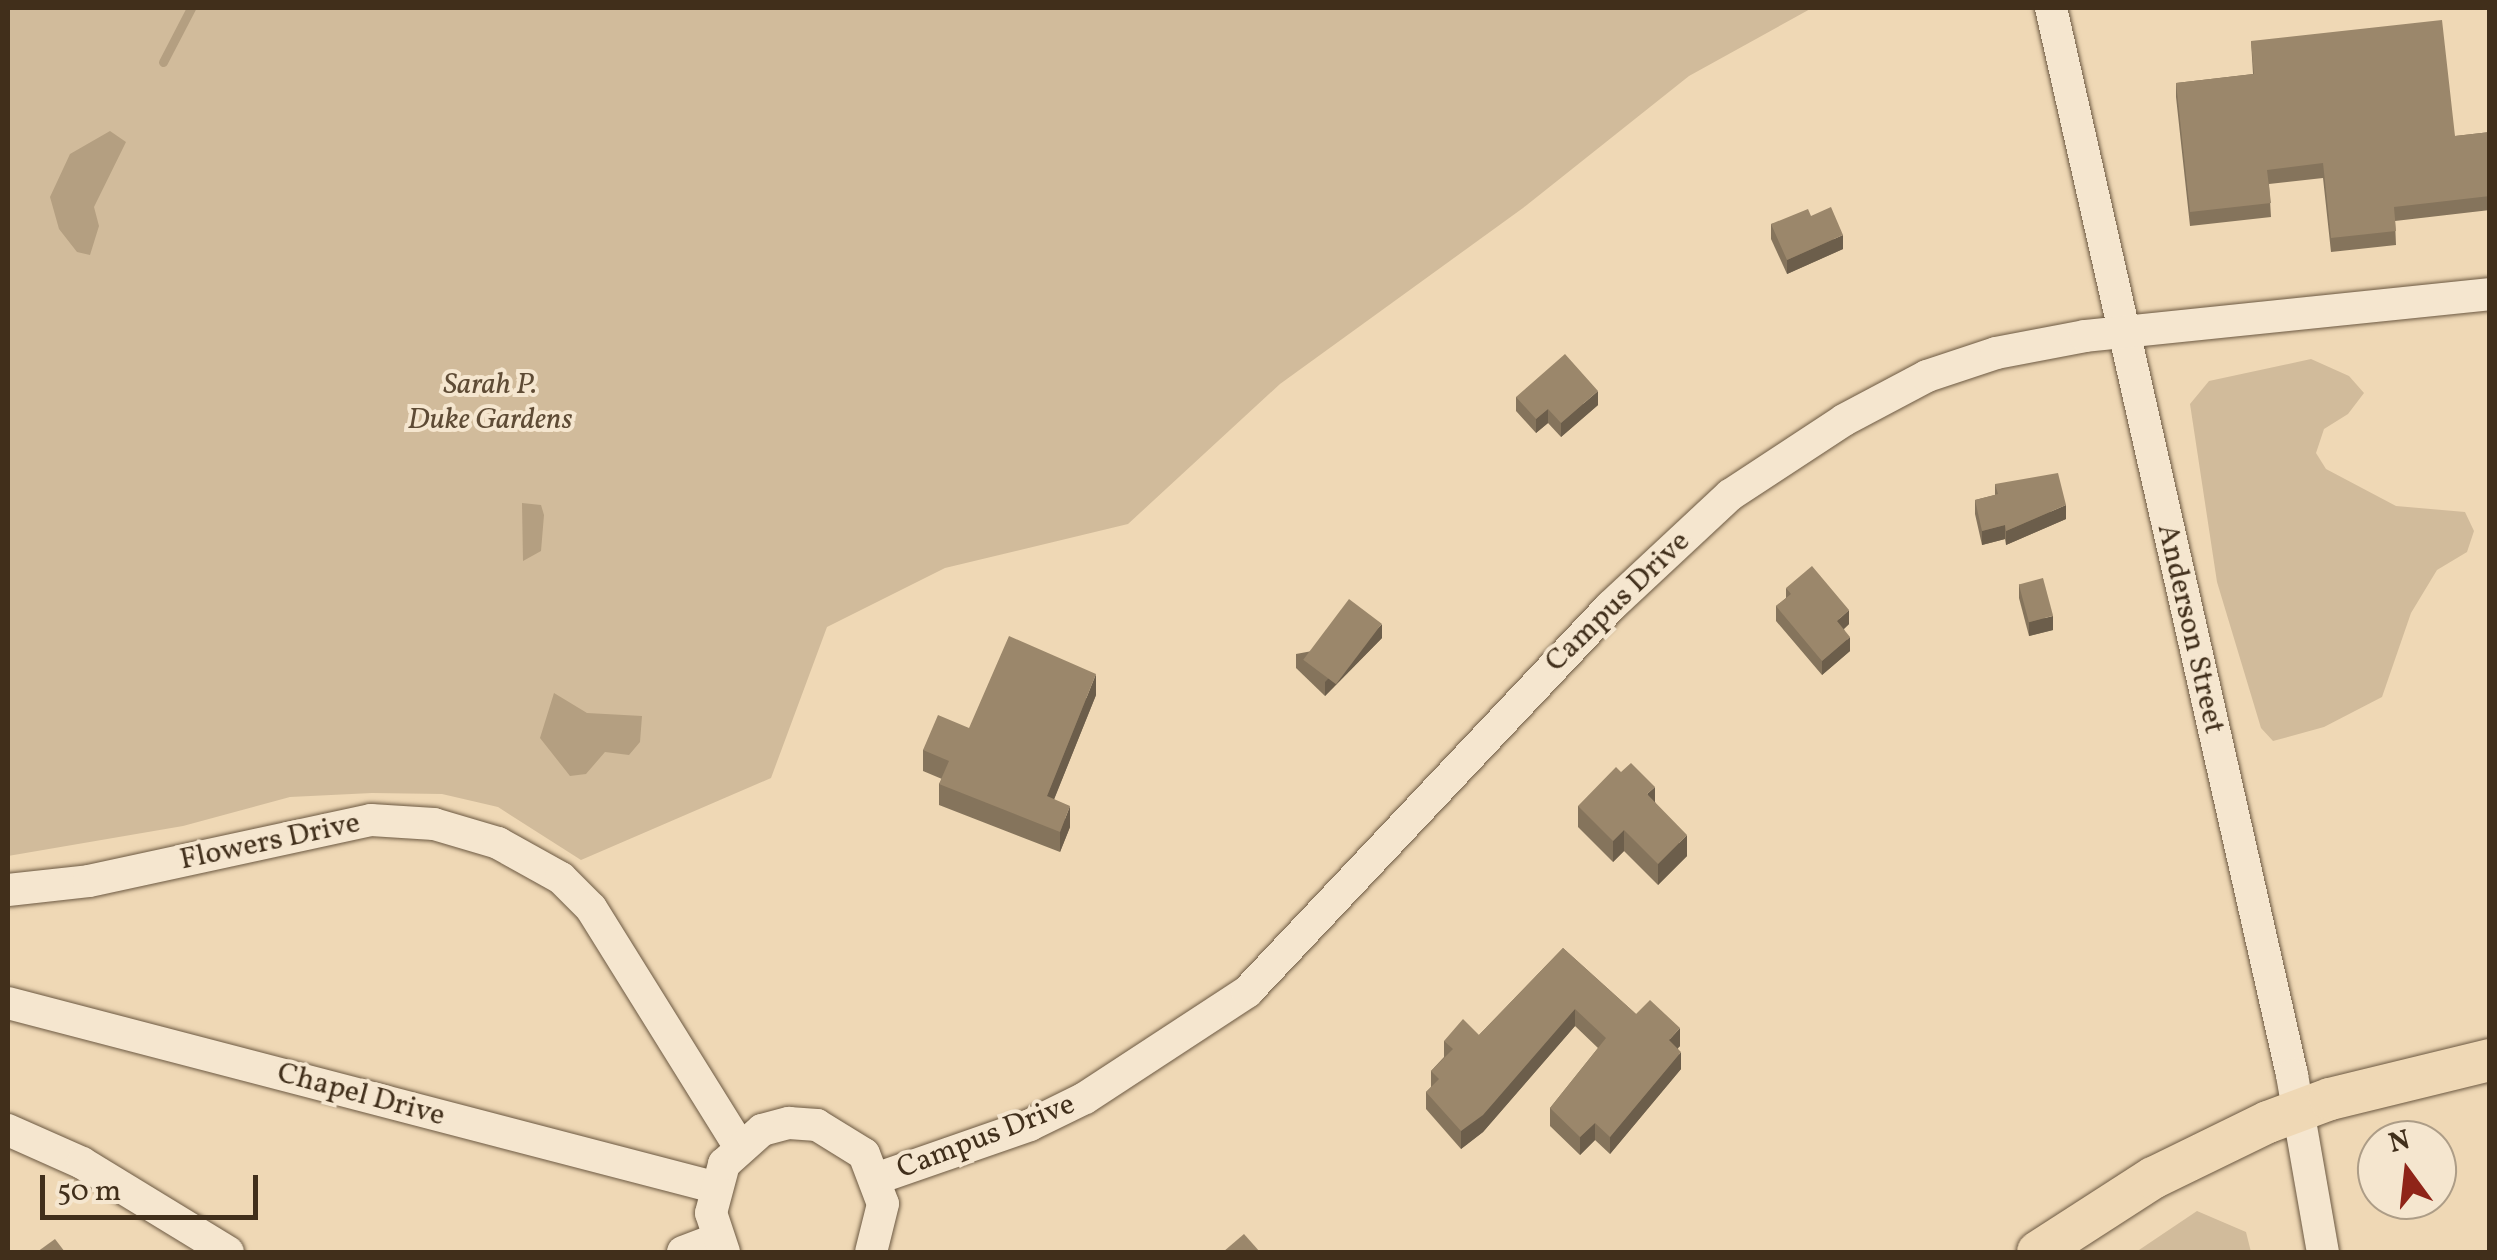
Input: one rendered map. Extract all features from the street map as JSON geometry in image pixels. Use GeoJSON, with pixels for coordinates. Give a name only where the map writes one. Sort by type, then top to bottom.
{"type":"FeatureCollection","features":[{"type":"Feature","properties":{"kind":"main road"},"geometry":{"type":"LineString","coordinates":[[2038,1252],[2152,1178],[2299,1109],[2490,1060]]}},
{"type":"Feature","properties":{"kind":"street","name":"Anderson Street"},"geometry":{"type":"LineString","coordinates":[[2051,8],[2299,1109],[2323,1252]]}},
{"type":"Feature","properties":{"kind":"street","name":"Campus Drive"},"geometry":{"type":"LineString","coordinates":[[878,1178],[1030,1125],[1086,1098],[1248,992],[1366,873],[1518,699],[1762,470],[1927,376],[1996,352],[2124,332],[2490,294]]}},
{"type":"Feature","properties":{"kind":"street","name":"Flowers Drive"},"geometry":{"type":"LineString","coordinates":[[8,890],[89,881],[371,820],[434,824],[498,843],[562,878],[591,908],[739,1146]]}},
{"type":"Feature","properties":{"kind":"street","name":"Chapel Drive"},"geometry":{"type":"LineString","coordinates":[[8,1003],[714,1187]]}},
{"type":"Feature","properties":{"kind":"street"},"geometry":{"type":"LineString","coordinates":[[683,1252],[721,1246],[714,1187],[739,1146],[762,1130],[817,1125],[864,1154],[878,1178],[881,1231],[871,1252]]}},
{"type":"Feature","properties":{"kind":"street"},"geometry":{"type":"LineString","coordinates":[[8,1130],[82,1163],[228,1252]]}},
{"type":"Feature","properties":{"kind":"green space","name":"Sarah P. Duke Gardens"},"geometry":{"type":"Polygon","coordinates":[[[8,8],[1812,8],[1689,76],[1523,208],[1280,384],[1128,524],[945,568],[827,627],[771,778],[581,860],[498,807],[442,794],[372,793],[290,797],[183,826],[8,856],[8,8]]]}},
{"type":"Feature","properties":{"kind":"green space"},"geometry":{"type":"Polygon","coordinates":[[[2311,359],[2349,376],[2364,393],[2348,414],[2324,429],[2316,453],[2326,469],[2396,506],[2465,512],[2474,531],[2467,552],[2437,570],[2411,613],[2382,697],[2324,727],[2273,741],[2261,728],[2217,582],[2190,404],[2209,381],[2311,359]]]}},
{"type":"Feature","properties":{"kind":"green space"},"geometry":{"type":"Polygon","coordinates":[[[2197,1211],[2246,1232],[2251,1252],[2136,1252],[2197,1211]]]}},
{"type":"Feature","properties":{"kind":"shaded area"},"geometry":{"type":"Polygon","coordinates":[[[110,131],[126,142],[94,207],[99,226],[90,255],[77,252],[59,229],[50,197],[70,154],[110,131]]]}},
{"type":"Feature","properties":{"kind":"shaded area"},"geometry":{"type":"Polygon","coordinates":[[[522,503],[541,505],[544,515],[541,551],[523,561],[522,503]]]}},
{"type":"Feature","properties":{"kind":"shaded area"},"geometry":{"type":"Polygon","coordinates":[[[554,693],[587,713],[642,716],[640,742],[629,755],[605,752],[586,774],[570,776],[540,738],[554,693]]]}},
{"type":"Feature","properties":{"kind":"building"},"geometry":{"type":"Polygon","coordinates":[[[2442,20],[2455,136],[2490,132],[2490,196],[2394,207],[2396,231],[2331,238],[2323,163],[2267,170],[2271,203],[2190,212],[2176,83],[2254,74],[2251,41],[2442,20]]]}},
{"type":"Feature","properties":{"kind":"building"},"geometry":{"type":"Polygon","coordinates":[[[1831,207],[1843,235],[1787,260],[1771,224],[1808,209],[1811,216],[1831,207]]]}},
{"type":"Feature","properties":{"kind":"building"},"geometry":{"type":"Polygon","coordinates":[[[1565,354],[1598,391],[1561,423],[1548,409],[1536,419],[1516,397],[1565,354]]]}},
{"type":"Feature","properties":{"kind":"building"},"geometry":{"type":"Polygon","coordinates":[[[2058,473],[2066,505],[2006,531],[2005,525],[1982,531],[1975,500],[1998,494],[1995,484],[2058,473]]]}},
{"type":"Feature","properties":{"kind":"building"},"geometry":{"type":"Polygon","coordinates":[[[1812,566],[1849,610],[1837,621],[1850,637],[1822,661],[1776,606],[1791,594],[1786,588],[1812,566]]]}},
{"type":"Feature","properties":{"kind":"building"},"geometry":{"type":"Polygon","coordinates":[[[2043,578],[2053,616],[2029,622],[2019,584],[2043,578]]]}},
{"type":"Feature","properties":{"kind":"building"},"geometry":{"type":"Polygon","coordinates":[[[1349,599],[1382,624],[1336,684],[1303,660],[1349,599]]]}},
{"type":"Feature","properties":{"kind":"building"},"geometry":{"type":"Polygon","coordinates":[[[1009,636],[1096,674],[1047,796],[1070,806],[1060,832],[939,784],[949,761],[923,750],[938,715],[969,728],[1009,636]]]}},
{"type":"Feature","properties":{"kind":"building"},"geometry":{"type":"Polygon","coordinates":[[[1631,763],[1655,787],[1647,794],[1687,835],[1658,864],[1624,830],[1613,841],[1578,806],[1616,767],[1621,772],[1631,763]]]}},
{"type":"Feature","properties":{"kind":"building"},"geometry":{"type":"Polygon","coordinates":[[[1563,948],[1636,1014],[1650,1000],[1680,1028],[1669,1040],[1681,1052],[1610,1137],[1595,1123],[1580,1137],[1550,1108],[1606,1038],[1575,1009],[1483,1115],[1461,1131],[1426,1092],[1439,1079],[1431,1071],[1453,1049],[1444,1041],[1463,1019],[1479,1035],[1563,948]]]}},
{"type":"Feature","properties":{"kind":"building"},"geometry":{"type":"Polygon","coordinates":[[[1244,1234],[1260,1252],[1223,1252],[1244,1234]]]}},
{"type":"Feature","properties":{"kind":"building"},"geometry":{"type":"Polygon","coordinates":[[[55,1239],[65,1252],[37,1252],[55,1239]]]}},
{"type":"Feature","properties":{"kind":"waterway"},"geometry":{"type":"LineString","coordinates":[[163,62],[191,8]]}}]}
